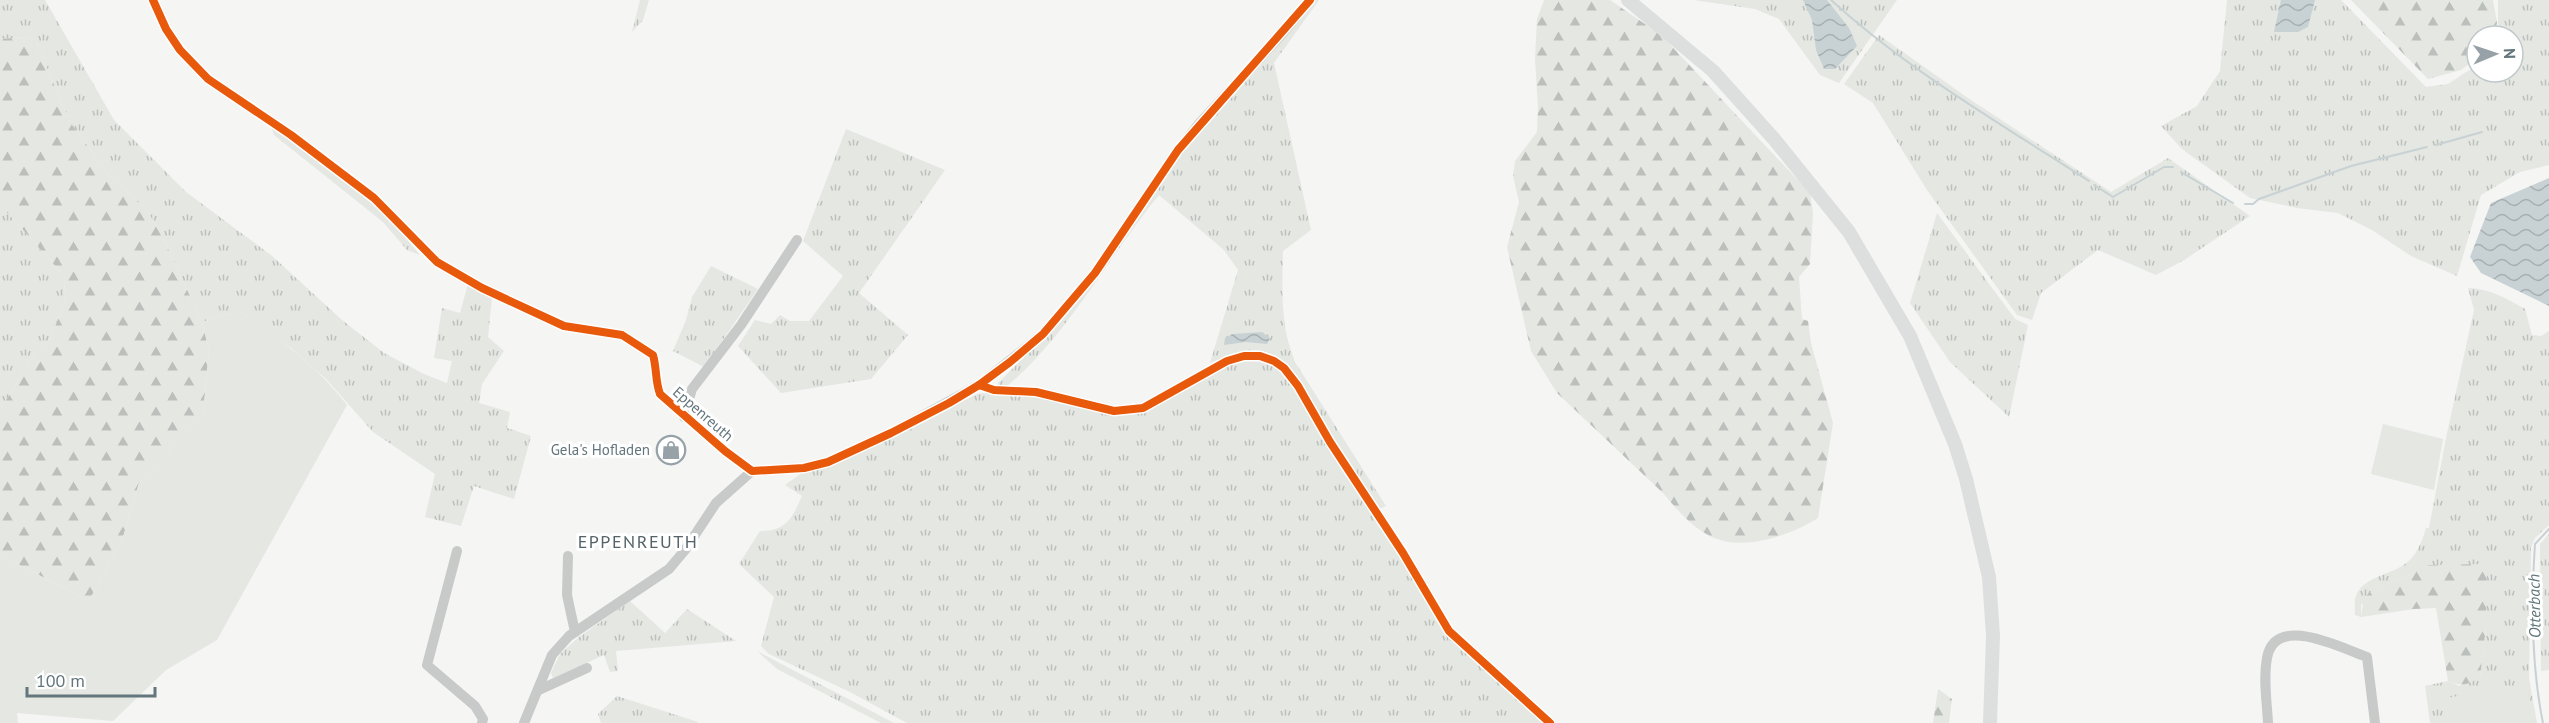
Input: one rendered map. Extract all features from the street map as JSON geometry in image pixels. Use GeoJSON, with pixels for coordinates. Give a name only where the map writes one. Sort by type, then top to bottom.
{"type":"FeatureCollection","features":[{"type":"Feature","properties":{"kind":"main road"},"geometry":{"type":"LineString","coordinates":[[1628,0],[1713,71],[1774,139],[1849,232],[1910,336],[1966,479],[1989,578],[1993,636],[1990,723]]}},
{"type":"Feature","properties":{"kind":"street"},"geometry":{"type":"LineString","coordinates":[[524,723],[552,656],[574,632],[669,568],[686,550],[716,503],[752,471],[804,468],[828,462],[891,434],[979,385],[1043,334],[1095,273],[1178,150],[1310,0]]}},
{"type":"Feature","properties":{"kind":"street"},"geometry":{"type":"LineString","coordinates":[[684,417],[692,389],[741,325],[796,240]]}},
{"type":"Feature","properties":{"kind":"street","name":"Eppenreuth"},"geometry":{"type":"LineString","coordinates":[[564,326],[622,335],[653,355],[657,369],[655,383],[660,394],[684,417],[752,471]]}},
{"type":"Feature","properties":{"kind":"street"},"geometry":{"type":"LineString","coordinates":[[457,551],[427,665],[475,706],[483,718],[482,723]]}},
{"type":"Feature","properties":{"kind":"street"},"geometry":{"type":"LineString","coordinates":[[568,556],[567,595],[574,632]]}},
{"type":"Feature","properties":{"kind":"street"},"geometry":{"type":"LineString","coordinates":[[2268,723],[2267,656],[2272,645],[2282,637],[2294,634],[2308,636],[2367,657],[2375,723]]}},
{"type":"Feature","properties":{"kind":"street"},"geometry":{"type":"LineString","coordinates":[[539,690],[587,668]]}},
{"type":"Feature","properties":{"kind":"green space"},"geometry":{"type":"Polygon","coordinates":[[[0,0],[45,0],[114,120],[186,192],[271,255],[342,320],[384,353],[447,383],[452,361],[434,358],[442,308],[460,313],[468,284],[492,297],[488,337],[504,351],[482,384],[479,403],[510,412],[507,428],[531,436],[514,499],[474,486],[461,526],[425,517],[435,474],[373,432],[327,380],[291,348],[240,311],[202,322],[165,242],[148,212],[108,174],[70,122],[35,40],[25,37],[0,39],[0,0]]]}},
{"type":"Feature","properties":{"kind":"green space"},"geometry":{"type":"Polygon","coordinates":[[[640,0],[649,0],[643,20],[632,32],[640,0]]]}},
{"type":"Feature","properties":{"kind":"green space"},"geometry":{"type":"Polygon","coordinates":[[[1315,0],[1319,0],[1274,63],[1311,230],[1283,251],[1284,321],[1295,362],[1386,506],[1379,509],[1289,367],[1269,354],[1251,350],[1232,354],[1210,363],[1238,270],[1224,250],[1159,195],[1049,344],[1006,387],[999,387],[998,383],[1062,320],[1185,146],[1315,0]]]}},
{"type":"Feature","properties":{"kind":"green space"},"geometry":{"type":"Polygon","coordinates":[[[1544,0],[1610,0],[1661,35],[1810,193],[1813,213],[1810,264],[1799,277],[1802,319],[1808,321],[1811,343],[1833,423],[1818,518],[1795,530],[1767,540],[1738,543],[1705,534],[1557,393],[1531,351],[1507,247],[1519,202],[1513,176],[1515,161],[1537,132],[1535,59],[1537,19],[1544,0]]]}},
{"type":"Feature","properties":{"kind":"green space"},"geometry":{"type":"Polygon","coordinates":[[[1694,0],[1897,0],[1839,83],[1820,75],[1779,19],[1755,9],[1694,0]]]}},
{"type":"Feature","properties":{"kind":"green space"},"geometry":{"type":"Polygon","coordinates":[[[2227,0],[2341,0],[2426,87],[2448,84],[2465,73],[2465,84],[2525,84],[2525,24],[2498,24],[2498,0],[2549,0],[2549,165],[2520,172],[2481,195],[2457,276],[2411,256],[2372,230],[2338,213],[2297,208],[2250,198],[2182,149],[2161,126],[2197,106],[2220,71],[2227,0]]]}},
{"type":"Feature","properties":{"kind":"green space"},"geometry":{"type":"Polygon","coordinates":[[[2351,0],[2493,0],[2497,24],[2465,24],[2465,67],[2428,79],[2351,0]]]}},
{"type":"Feature","properties":{"kind":"green space"},"geometry":{"type":"Polygon","coordinates":[[[1879,35],[1968,98],[2111,192],[2168,158],[2250,216],[2184,260],[2156,275],[2098,250],[2041,293],[2032,320],[2017,315],[1927,190],[1873,103],[1844,84],[1879,35]]]}},
{"type":"Feature","properties":{"kind":"green space"},"geometry":{"type":"Polygon","coordinates":[[[25,37],[35,40],[70,122],[108,174],[148,212],[165,242],[202,322],[209,350],[203,415],[139,483],[123,537],[89,601],[0,555],[0,410],[35,353],[50,339],[64,304],[65,277],[8,213],[0,213],[0,39],[25,37]]]}},
{"type":"Feature","properties":{"kind":"green space"},"geometry":{"type":"Polygon","coordinates":[[[271,126],[316,158],[388,217],[420,255],[407,250],[383,222],[274,135],[271,126]]]}},
{"type":"Feature","properties":{"kind":"green space"},"geometry":{"type":"Polygon","coordinates":[[[846,129],[945,170],[859,293],[908,335],[871,379],[781,393],[738,346],[755,320],[771,324],[780,315],[790,321],[809,321],[843,276],[803,241],[846,129]]]}},
{"type":"Feature","properties":{"kind":"green space"},"geometry":{"type":"Polygon","coordinates":[[[0,213],[8,213],[65,277],[64,304],[50,339],[35,353],[0,410],[0,213]]]}},
{"type":"Feature","properties":{"kind":"green space"},"geometry":{"type":"Polygon","coordinates":[[[1937,213],[2015,319],[2028,325],[2009,417],[1950,362],[1910,303],[1937,213]]]}},
{"type":"Feature","properties":{"kind":"green space"},"geometry":{"type":"Polygon","coordinates":[[[711,266],[758,289],[704,367],[673,351],[686,320],[692,297],[711,266]]]}},
{"type":"Feature","properties":{"kind":"green space"},"geometry":{"type":"Polygon","coordinates":[[[2468,288],[2491,292],[2525,309],[2532,335],[2541,336],[2549,331],[2549,525],[2535,538],[2531,547],[2529,678],[2537,723],[2430,723],[2425,686],[2448,681],[2459,686],[2480,677],[2486,627],[2413,574],[2377,588],[2361,605],[2361,617],[2355,615],[2355,600],[2359,590],[2370,581],[2407,563],[2418,549],[2426,528],[2429,528],[2474,310],[2468,288]]]}},
{"type":"Feature","properties":{"kind":"green space"},"geometry":{"type":"Polygon","coordinates":[[[240,311],[311,366],[347,405],[217,640],[166,670],[113,721],[17,713],[18,723],[0,723],[0,555],[89,601],[123,537],[139,483],[203,415],[209,350],[202,322],[240,311]]]}},
{"type":"Feature","properties":{"kind":"green space"},"geometry":{"type":"Polygon","coordinates":[[[1245,358],[1260,358],[1273,363],[1282,370],[1296,387],[1327,443],[1401,554],[1447,632],[1546,723],[907,723],[850,692],[769,654],[761,646],[774,597],[739,564],[760,531],[777,529],[791,517],[802,496],[785,485],[812,466],[898,435],[977,394],[993,392],[1036,394],[1114,414],[1127,414],[1144,411],[1228,363],[1245,358]]]}},
{"type":"Feature","properties":{"kind":"green space"},"geometry":{"type":"Polygon","coordinates":[[[2383,424],[2443,439],[2434,490],[2371,474],[2383,424]]]}},
{"type":"Feature","properties":{"kind":"green space"},"geometry":{"type":"Polygon","coordinates":[[[2549,534],[2549,670],[2541,671],[2540,544],[2549,534]]]}},
{"type":"Feature","properties":{"kind":"green space"},"geometry":{"type":"Polygon","coordinates":[[[2487,564],[2486,627],[2480,677],[2471,682],[2457,684],[2448,681],[2436,608],[2361,617],[2364,597],[2377,588],[2413,574],[2418,567],[2487,564]]]}},
{"type":"Feature","properties":{"kind":"green space"},"geometry":{"type":"Polygon","coordinates":[[[630,601],[665,633],[687,609],[736,641],[616,651],[618,671],[610,672],[604,655],[553,678],[551,673],[560,654],[579,637],[630,601]]]}},
{"type":"Feature","properties":{"kind":"green space"},"geometry":{"type":"Polygon","coordinates":[[[757,651],[894,723],[881,723],[777,669],[757,651]]]}},
{"type":"Feature","properties":{"kind":"green space"},"geometry":{"type":"Polygon","coordinates":[[[2526,684],[2534,723],[2446,723],[2441,699],[2526,684]]]}},
{"type":"Feature","properties":{"kind":"green space"},"geometry":{"type":"Polygon","coordinates":[[[1938,689],[1952,699],[1949,723],[1933,723],[1938,689]]]}},
{"type":"Feature","properties":{"kind":"green space"},"geometry":{"type":"Polygon","coordinates":[[[617,696],[698,723],[601,723],[598,714],[617,696]]]}},
{"type":"Feature","properties":{"kind":"water"},"geometry":{"type":"Polygon","coordinates":[[[1803,0],[1827,0],[1849,28],[1857,46],[1835,69],[1824,69],[1816,50],[1812,20],[1803,0]]]}},
{"type":"Feature","properties":{"kind":"water"},"geometry":{"type":"Polygon","coordinates":[[[2281,0],[2315,0],[2308,27],[2298,32],[2274,32],[2281,0]]]}},
{"type":"Feature","properties":{"kind":"water"},"geometry":{"type":"Polygon","coordinates":[[[2549,178],[2549,306],[2481,273],[2470,257],[2491,203],[2549,178]]]}},
{"type":"Feature","properties":{"kind":"water"},"geometry":{"type":"Polygon","coordinates":[[[1262,332],[1270,338],[1267,344],[1246,342],[1224,345],[1225,338],[1233,334],[1262,332]]]}},
{"type":"Feature","properties":{"kind":"waterway"},"geometry":{"type":"LineString","coordinates":[[1831,0],[1861,26],[1924,73],[2089,181]]}},
{"type":"Feature","properties":{"kind":"waterway"},"geometry":{"type":"LineString","coordinates":[[2436,145],[2482,132]]}},
{"type":"Feature","properties":{"kind":"waterway"},"geometry":{"type":"LineString","coordinates":[[2245,204],[2253,204],[2259,199],[2351,166],[2427,147]]}},
{"type":"Feature","properties":{"kind":"waterway"},"geometry":{"type":"LineString","coordinates":[[2094,185],[2113,197],[2164,167],[2173,167]]}},
{"type":"Feature","properties":{"kind":"waterway"},"geometry":{"type":"LineString","coordinates":[[2181,172],[2233,203]]}},
{"type":"Feature","properties":{"kind":"waterway","name":"Otterbach"},"geometry":{"type":"LineString","coordinates":[[2543,723],[2534,656],[2533,589],[2535,544],[2549,529]]}},
{"type":"Feature","properties":{"kind":"cycle path"},"geometry":{"type":"LineString","coordinates":[[153,0],[166,29],[180,50],[208,79],[291,135],[374,198],[437,262],[482,288],[564,326],[622,335],[653,355],[660,394],[725,451],[752,471],[804,468],[828,462],[949,403],[1010,362],[1043,334],[1095,273],[1178,150],[1310,0]]}},
{"type":"Feature","properties":{"kind":"cycle path"},"geometry":{"type":"LineString","coordinates":[[979,385],[994,390],[1036,392],[1114,411],[1143,408],[1227,361],[1244,356],[1260,356],[1274,361],[1284,368],[1298,386],[1330,442],[1403,553],[1449,631],[1550,723]]}},
{"type":"Feature","properties":{"kind":"place","name":"Gela's Hofladen"},"geometry":{"type":"Point","coordinates":[671,450]}},
{"type":"Feature","properties":{"kind":"district","name":"EPPENREUTH"},"geometry":{"type":"Point","coordinates":[638,542]}}]}
